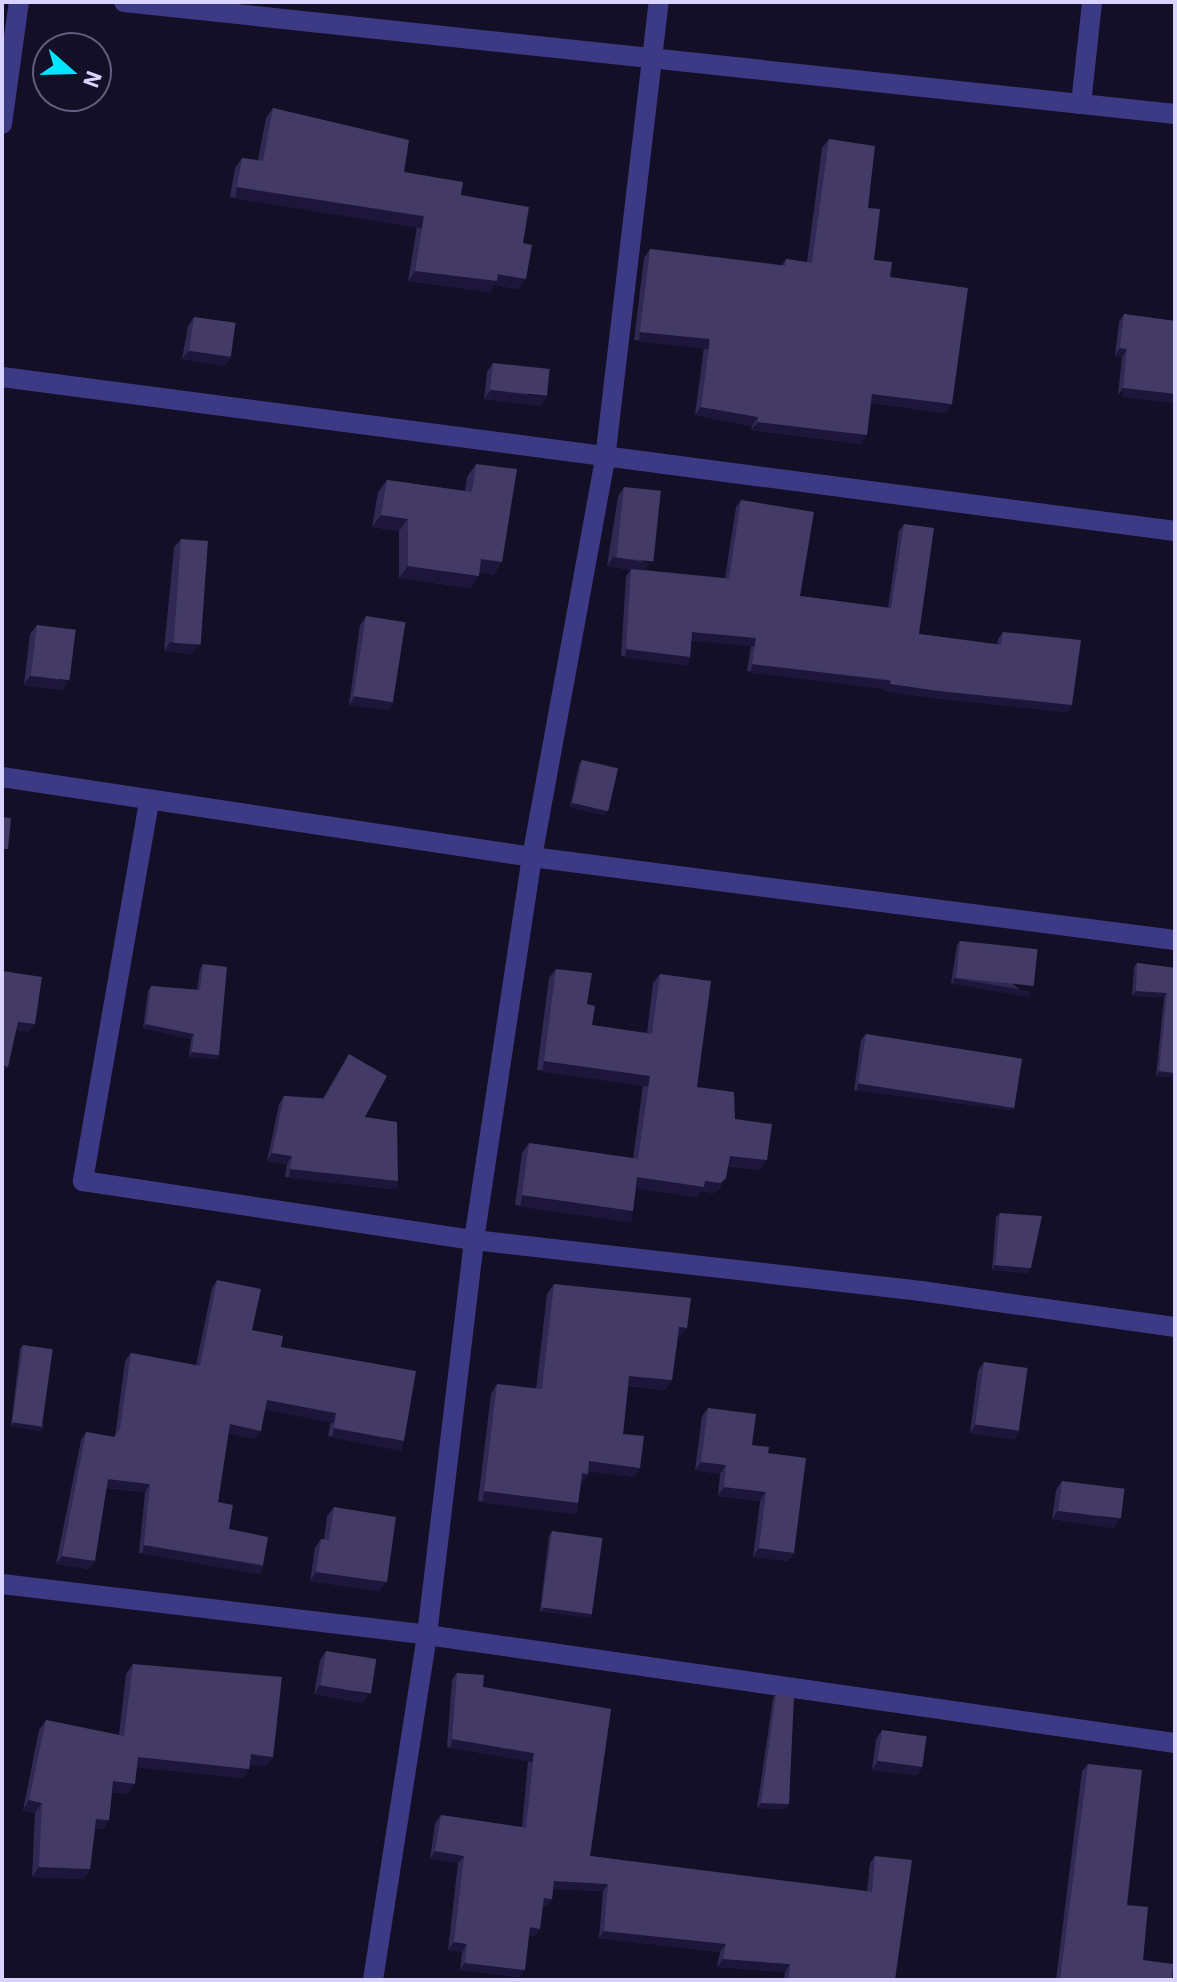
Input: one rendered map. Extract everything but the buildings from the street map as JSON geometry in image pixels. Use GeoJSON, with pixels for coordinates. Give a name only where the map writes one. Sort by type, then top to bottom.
{"type":"FeatureCollection","features":[{"type":"Feature","properties":{"kind":"street"},"geometry":{"type":"LineString","coordinates":[[2,124],[19,2]]}},
{"type":"Feature","properties":{"kind":"street"},"geometry":{"type":"LineString","coordinates":[[124,2],[652,61],[1175,114]]}},
{"type":"Feature","properties":{"kind":"street"},"geometry":{"type":"LineString","coordinates":[[373,1980],[427,1635],[474,1240],[532,857],[605,459],[659,2]]}},
{"type":"Feature","properties":{"kind":"street"},"geometry":{"type":"LineString","coordinates":[[1081,104],[1092,2]]}},
{"type":"Feature","properties":{"kind":"street"},"geometry":{"type":"LineString","coordinates":[[2,377],[605,459],[1175,531]]}},
{"type":"Feature","properties":{"kind":"street"},"geometry":{"type":"LineString","coordinates":[[2,777],[149,802],[532,857],[1175,940]]}},
{"type":"Feature","properties":{"kind":"street"},"geometry":{"type":"LineString","coordinates":[[149,802],[83,1181],[474,1240],[921,1291],[1175,1327]]}},
{"type":"Feature","properties":{"kind":"street"},"geometry":{"type":"LineString","coordinates":[[2,1584],[427,1635],[1175,1743]]}}]}
